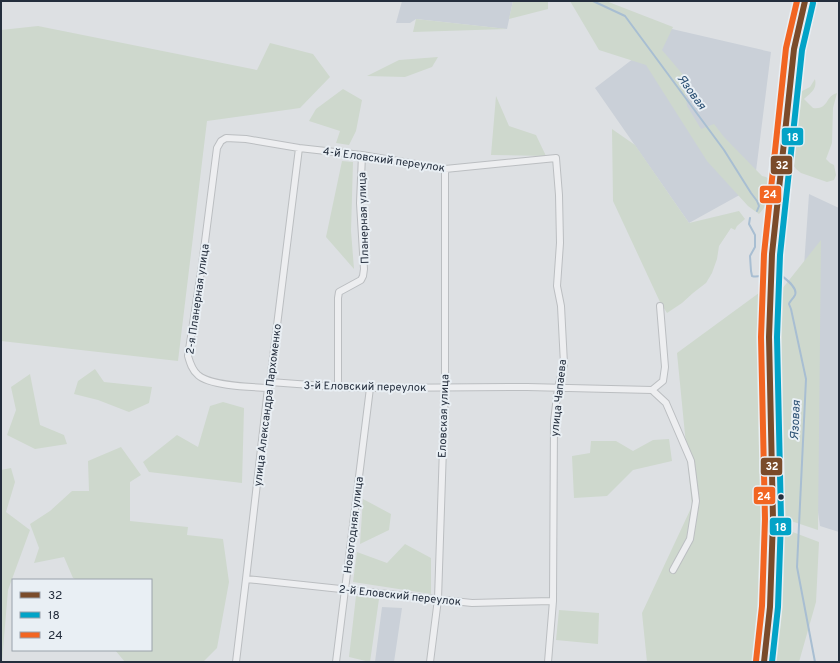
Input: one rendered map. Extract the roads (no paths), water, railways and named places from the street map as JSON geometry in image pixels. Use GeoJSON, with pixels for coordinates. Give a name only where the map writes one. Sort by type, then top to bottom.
{"type":"FeatureCollection","features":[{"type":"Feature","properties":{"kind":"main road"},"geometry":{"type":"LineString","coordinates":[[764,662],[770,607],[773,519],[769,345],[772,254],[794,50],[805,1]]}},
{"type":"Feature","properties":{"kind":"street","name":"4-й Еловский переулок"},"geometry":{"type":"LineString","coordinates":[[217,148],[221,141],[226,138],[246,139],[299,148],[362,155],[445,169],[556,158]]}},
{"type":"Feature","properties":{"kind":"street","name":"2-я Планерная улица"},"geometry":{"type":"LineString","coordinates":[[217,148],[202,265],[188,356],[191,367],[197,375],[206,380],[228,385],[269,385]]}},
{"type":"Feature","properties":{"kind":"street","name":"улица Александра Пархоменко"},"geometry":{"type":"LineString","coordinates":[[236,662],[299,148]]}},
{"type":"Feature","properties":{"kind":"street","name":"Планерная улица"},"geometry":{"type":"LineString","coordinates":[[338,387],[339,292],[361,280],[364,269],[360,203],[362,155]]}},
{"type":"Feature","properties":{"kind":"street","name":"улица Чапаева"},"geometry":{"type":"LineString","coordinates":[[548,662],[553,600],[554,421],[558,388],[564,364],[561,306],[557,286],[560,243],[559,195],[556,158]]}},
{"type":"Feature","properties":{"kind":"street","name":"Еловская улица"},"geometry":{"type":"LineString","coordinates":[[430,662],[438,599],[445,387],[445,169]]}},
{"type":"Feature","properties":{"kind":"street"},"geometry":{"type":"LineString","coordinates":[[660,306],[665,367],[663,381],[652,390],[666,403],[691,461],[696,501],[690,539],[673,570]]}},
{"type":"Feature","properties":{"kind":"street","name":"3-й Еловский переулок"},"geometry":{"type":"LineString","coordinates":[[269,385],[370,388],[527,387],[652,390]]}},
{"type":"Feature","properties":{"kind":"street","name":"Новогодняя улица"},"geometry":{"type":"LineString","coordinates":[[336,662],[370,388]]}},
{"type":"Feature","properties":{"kind":"street","name":"2-й Еловский переулок"},"geometry":{"type":"LineString","coordinates":[[246,579],[472,603],[553,600]]}},
{"type":"Feature","properties":{"kind":"waterway","name":"Язовая"},"geometry":{"type":"LineString","coordinates":[[593,1],[625,16],[724,150],[757,201],[759,206],[757,211]]}},
{"type":"Feature","properties":{"kind":"waterway","name":"Язовая"},"geometry":{"type":"LineString","coordinates":[[750,218],[749,224],[755,235],[755,247],[750,256],[752,276],[756,277],[767,275]]}},
{"type":"Feature","properties":{"kind":"waterway","name":"Язовая"},"geometry":{"type":"LineString","coordinates":[[774,276],[782,276],[792,284],[796,292],[789,304],[806,379],[797,567],[815,662]]}}]}
